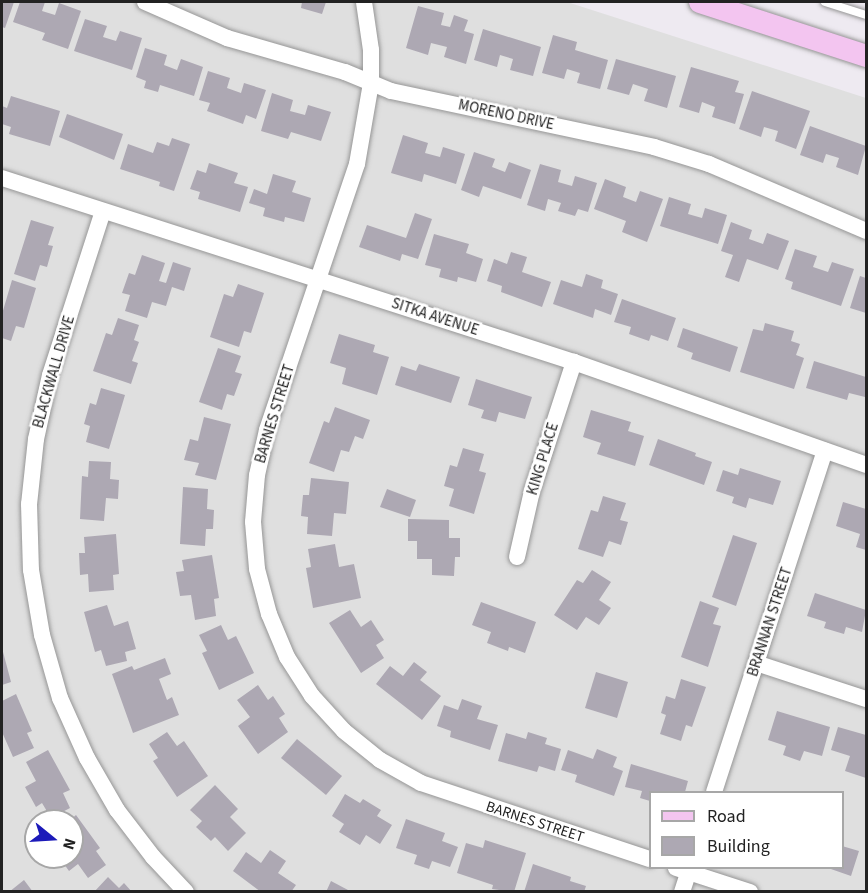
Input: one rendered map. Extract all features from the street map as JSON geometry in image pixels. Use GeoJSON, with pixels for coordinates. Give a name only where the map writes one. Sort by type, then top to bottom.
{"type":"FeatureCollection","features":[{"type":"Feature","properties":{"kind":"main road"},"geometry":{"type":"LineString","coordinates":[[700,2],[867,56]]}},
{"type":"Feature","properties":{"kind":"street","name":"MORENO DRIVE"},"geometry":{"type":"LineString","coordinates":[[145,2],[227,38],[345,72],[390,91],[654,147],[709,164],[867,231]]}},
{"type":"Feature","properties":{"kind":"street","name":"BARNES STREET"},"geometry":{"type":"LineString","coordinates":[[364,2],[370,50],[371,83],[357,164],[267,430],[256,476],[253,522],[257,569],[269,614],[287,657],[312,696],[344,731],[380,760],[421,783],[649,858]]}},
{"type":"Feature","properties":{"kind":"street","name":"SITKA AVENUE"},"geometry":{"type":"LineString","coordinates":[[2,178],[574,362],[867,465]]}},
{"type":"Feature","properties":{"kind":"street","name":"BLACKWALL DRIVE"},"geometry":{"type":"LineString","coordinates":[[103,211],[51,375],[36,439],[29,504],[31,570],[42,635],[60,698],[87,758],[117,810],[153,857],[186,891]]}},
{"type":"Feature","properties":{"kind":"street","name":"KING PLACE"},"geometry":{"type":"LineString","coordinates":[[517,557],[532,491],[574,362]]}},
{"type":"Feature","properties":{"kind":"street","name":"BRANNAN STREET"},"geometry":{"type":"LineString","coordinates":[[714,791],[825,451]]}},
{"type":"Feature","properties":{"kind":"street"},"geometry":{"type":"LineString","coordinates":[[756,663],[867,699]]}},
{"type":"Feature","properties":{"kind":"street"},"geometry":{"type":"LineString","coordinates":[[682,891],[685,869],[750,891]]}},
{"type":"Feature","properties":{"kind":"lane"},"geometry":{"type":"LineString","coordinates":[[825,2],[867,15]]}},
{"type":"Feature","properties":{"kind":"shaded area"},"geometry":{"type":"Polygon","coordinates":[[[2,2],[567,2],[866,98],[866,891],[2,892],[2,2]]]}},
{"type":"Feature","properties":{"kind":"building"},"geometry":{"type":"Polygon","coordinates":[[[2,2],[14,2],[5,28],[2,27],[2,2]]]}},
{"type":"Feature","properties":{"kind":"building"},"geometry":{"type":"Polygon","coordinates":[[[20,2],[45,2],[42,11],[55,15],[59,3],[81,11],[68,49],[42,40],[45,33],[13,22],[20,2]]]}},
{"type":"Feature","properties":{"kind":"building"},"geometry":{"type":"Polygon","coordinates":[[[302,2],[326,2],[322,14],[301,8],[302,2]]]}},
{"type":"Feature","properties":{"kind":"building"},"geometry":{"type":"Polygon","coordinates":[[[418,6],[444,13],[441,25],[450,27],[454,15],[468,20],[464,31],[474,34],[466,64],[444,57],[447,47],[431,43],[428,55],[406,48],[418,6]]]}},
{"type":"Feature","properties":{"kind":"building"},"geometry":{"type":"Polygon","coordinates":[[[85,19],[107,26],[103,37],[116,41],[120,31],[142,38],[132,70],[74,51],[85,19]]]}},
{"type":"Feature","properties":{"kind":"building"},"geometry":{"type":"Polygon","coordinates":[[[483,29],[541,47],[533,76],[510,70],[513,59],[500,55],[497,67],[474,60],[483,29]]]}},
{"type":"Feature","properties":{"kind":"building"},"geometry":{"type":"Polygon","coordinates":[[[553,35],[577,42],[575,50],[608,60],[600,89],[577,83],[580,73],[567,69],[564,79],[542,73],[553,35]]]}},
{"type":"Feature","properties":{"kind":"building"},"geometry":{"type":"Polygon","coordinates":[[[145,48],[167,55],[164,65],[177,70],[181,59],[203,67],[194,96],[160,85],[158,92],[144,88],[146,81],[136,77],[145,48]]]}},
{"type":"Feature","properties":{"kind":"building"},"geometry":{"type":"Polygon","coordinates":[[[616,59],[676,76],[667,108],[644,101],[648,89],[633,84],[629,95],[607,89],[616,59]]]}},
{"type":"Feature","properties":{"kind":"building"},"geometry":{"type":"Polygon","coordinates":[[[691,67],[739,81],[735,92],[744,94],[735,124],[712,117],[715,107],[702,102],[699,113],[679,107],[691,67]]]}},
{"type":"Feature","properties":{"kind":"building"},"geometry":{"type":"Polygon","coordinates":[[[208,71],[230,78],[227,88],[241,93],[244,83],[266,90],[256,119],[246,115],[243,124],[207,111],[210,103],[199,100],[208,71]]]}},
{"type":"Feature","properties":{"kind":"building"},"geometry":{"type":"Polygon","coordinates":[[[752,91],[810,111],[796,149],[775,141],[778,131],[764,127],[761,137],[739,129],[752,91]]]}},
{"type":"Feature","properties":{"kind":"building"},"geometry":{"type":"Polygon","coordinates":[[[272,93],[293,100],[290,111],[305,115],[308,105],[331,112],[321,141],[291,132],[288,139],[261,131],[272,93]]]}},
{"type":"Feature","properties":{"kind":"building"},"geometry":{"type":"Polygon","coordinates":[[[11,96],[60,111],[50,146],[9,134],[11,127],[2,124],[2,106],[7,108],[11,96]]]}},
{"type":"Feature","properties":{"kind":"building"},"geometry":{"type":"Polygon","coordinates":[[[67,114],[123,134],[114,160],[59,137],[67,114]]]}},
{"type":"Feature","properties":{"kind":"building"},"geometry":{"type":"Polygon","coordinates":[[[810,126],[866,146],[858,175],[836,167],[839,158],[826,154],[823,163],[800,155],[810,126]]]}},
{"type":"Feature","properties":{"kind":"building"},"geometry":{"type":"Polygon","coordinates":[[[403,135],[428,143],[425,153],[440,157],[443,147],[465,154],[456,184],[424,174],[422,182],[391,173],[403,135]]]}},
{"type":"Feature","properties":{"kind":"building"},"geometry":{"type":"Polygon","coordinates":[[[172,138],[190,144],[174,191],[159,186],[160,182],[120,169],[128,144],[153,153],[157,142],[169,146],[172,138]]]}},
{"type":"Feature","properties":{"kind":"building"},"geometry":{"type":"Polygon","coordinates":[[[474,152],[495,159],[492,167],[505,172],[509,162],[531,170],[521,199],[483,186],[479,197],[461,190],[474,152]]]}},
{"type":"Feature","properties":{"kind":"building"},"geometry":{"type":"Polygon","coordinates":[[[209,163],[238,173],[234,183],[248,187],[240,212],[198,199],[200,192],[190,189],[197,170],[206,173],[209,163]]]}},
{"type":"Feature","properties":{"kind":"building"},"geometry":{"type":"Polygon","coordinates":[[[540,164],[561,170],[558,182],[572,186],[575,176],[597,183],[588,212],[578,209],[575,216],[558,211],[561,203],[548,199],[545,211],[527,205],[540,164]]]}},
{"type":"Feature","properties":{"kind":"building"},"geometry":{"type":"Polygon","coordinates":[[[273,174],[296,181],[292,192],[311,198],[304,222],[285,217],[284,222],[263,216],[265,208],[249,203],[254,189],[267,194],[273,174]]]}},
{"type":"Feature","properties":{"kind":"building"},"geometry":{"type":"Polygon","coordinates":[[[605,179],[626,187],[623,197],[636,202],[640,191],[663,199],[647,242],[622,232],[626,221],[594,209],[605,179]]]}},
{"type":"Feature","properties":{"kind":"building"},"geometry":{"type":"Polygon","coordinates":[[[669,197],[691,204],[688,214],[702,218],[705,208],[727,215],[718,244],[660,226],[669,197]]]}},
{"type":"Feature","properties":{"kind":"building"},"geometry":{"type":"Polygon","coordinates":[[[415,213],[432,219],[418,259],[402,254],[400,261],[359,247],[367,225],[406,238],[415,213]]]}},
{"type":"Feature","properties":{"kind":"building"},"geometry":{"type":"Polygon","coordinates":[[[31,220],[54,227],[48,245],[53,246],[47,267],[40,265],[35,281],[14,274],[31,220]]]}},
{"type":"Feature","properties":{"kind":"building"},"geometry":{"type":"Polygon","coordinates":[[[731,222],[752,230],[749,239],[763,244],[767,233],[789,241],[778,270],[747,259],[739,282],[725,277],[733,255],[721,251],[731,222]]]}},
{"type":"Feature","properties":{"kind":"building"},"geometry":{"type":"Polygon","coordinates":[[[434,234],[469,244],[466,253],[483,259],[476,282],[458,277],[457,282],[439,277],[441,269],[425,265],[434,234]]]}},
{"type":"Feature","properties":{"kind":"building"},"geometry":{"type":"Polygon","coordinates":[[[795,249],[817,256],[813,267],[828,272],[832,262],[854,269],[841,306],[791,289],[793,282],[785,279],[795,249]]]}},
{"type":"Feature","properties":{"kind":"building"},"geometry":{"type":"Polygon","coordinates":[[[511,252],[527,257],[522,272],[551,282],[542,307],[501,292],[502,286],[487,281],[494,259],[507,264],[511,252]]]}},
{"type":"Feature","properties":{"kind":"building"},"geometry":{"type":"Polygon","coordinates":[[[142,255],[165,263],[159,281],[166,283],[173,262],[191,268],[184,291],[172,287],[166,306],[152,302],[147,318],[125,311],[130,295],[122,293],[129,273],[135,275],[142,255]]]}},
{"type":"Feature","properties":{"kind":"building"},"geometry":{"type":"Polygon","coordinates":[[[586,274],[603,280],[601,288],[618,294],[611,315],[595,309],[593,318],[553,304],[561,280],[582,287],[586,274]]]}},
{"type":"Feature","properties":{"kind":"building"},"geometry":{"type":"Polygon","coordinates":[[[860,276],[866,278],[866,313],[850,308],[860,276]]]}},
{"type":"Feature","properties":{"kind":"building"},"geometry":{"type":"Polygon","coordinates":[[[12,280],[36,288],[24,328],[16,326],[11,341],[2,338],[2,314],[12,280]]]}},
{"type":"Feature","properties":{"kind":"building"},"geometry":{"type":"Polygon","coordinates":[[[238,284],[264,293],[251,333],[244,331],[239,347],[210,337],[224,294],[233,297],[238,284]]]}},
{"type":"Feature","properties":{"kind":"building"},"geometry":{"type":"Polygon","coordinates":[[[622,299],[676,318],[668,341],[651,335],[649,341],[629,334],[631,327],[614,322],[622,299]]]}},
{"type":"Feature","properties":{"kind":"building"},"geometry":{"type":"Polygon","coordinates":[[[118,318],[139,325],[134,340],[139,342],[132,361],[138,363],[131,384],[93,371],[106,333],[112,335],[118,318]]]}},
{"type":"Feature","properties":{"kind":"building"},"geometry":{"type":"Polygon","coordinates":[[[765,323],[794,331],[791,341],[800,344],[796,355],[804,358],[794,389],[740,372],[753,329],[763,331],[765,323]]]}},
{"type":"Feature","properties":{"kind":"building"},"geometry":{"type":"Polygon","coordinates":[[[683,328],[738,347],[730,372],[691,359],[693,353],[677,347],[683,328]]]}},
{"type":"Feature","properties":{"kind":"building"},"geometry":{"type":"Polygon","coordinates":[[[339,334],[375,345],[373,352],[389,357],[377,395],[342,384],[346,368],[330,363],[339,334]]]}},
{"type":"Feature","properties":{"kind":"building"},"geometry":{"type":"Polygon","coordinates":[[[218,348],[241,356],[235,372],[242,374],[234,396],[227,394],[222,410],[199,402],[218,348]]]}},
{"type":"Feature","properties":{"kind":"building"},"geometry":{"type":"Polygon","coordinates":[[[814,361],[866,377],[865,397],[849,393],[847,400],[806,388],[814,361]]]}},
{"type":"Feature","properties":{"kind":"building"},"geometry":{"type":"Polygon","coordinates":[[[419,364],[460,377],[451,403],[395,385],[401,366],[416,371],[419,364]]]}},
{"type":"Feature","properties":{"kind":"building"},"geometry":{"type":"Polygon","coordinates":[[[476,379],[532,397],[525,419],[499,412],[496,422],[481,418],[484,410],[468,405],[476,379]]]}},
{"type":"Feature","properties":{"kind":"building"},"geometry":{"type":"Polygon","coordinates":[[[101,388],[125,395],[109,449],[86,442],[90,426],[84,424],[90,403],[96,405],[101,388]]]}},
{"type":"Feature","properties":{"kind":"building"},"geometry":{"type":"Polygon","coordinates":[[[335,407],[370,420],[363,439],[355,436],[349,452],[341,450],[334,472],[309,463],[324,421],[329,423],[335,407]]]}},
{"type":"Feature","properties":{"kind":"building"},"geometry":{"type":"Polygon","coordinates":[[[591,410],[631,422],[628,431],[644,436],[635,466],[597,454],[601,443],[583,437],[591,410]]]}},
{"type":"Feature","properties":{"kind":"building"},"geometry":{"type":"Polygon","coordinates":[[[204,417],[231,424],[216,480],[195,475],[199,463],[184,460],[190,439],[198,441],[204,417]]]}},
{"type":"Feature","properties":{"kind":"building"},"geometry":{"type":"Polygon","coordinates":[[[658,439],[696,453],[695,456],[712,462],[704,485],[649,465],[658,439]]]}},
{"type":"Feature","properties":{"kind":"building"},"geometry":{"type":"Polygon","coordinates":[[[463,448],[484,454],[479,471],[486,473],[474,514],[449,506],[454,489],[444,486],[450,465],[457,467],[463,448]]]}},
{"type":"Feature","properties":{"kind":"building"},"geometry":{"type":"Polygon","coordinates":[[[89,461],[111,462],[110,479],[119,480],[118,499],[106,498],[104,521],[80,519],[82,476],[88,477],[89,461]]]}},
{"type":"Feature","properties":{"kind":"building"},"geometry":{"type":"Polygon","coordinates":[[[740,468],[781,481],[773,505],[749,498],[746,508],[732,503],[734,497],[716,491],[723,470],[738,475],[740,468]]]}},
{"type":"Feature","properties":{"kind":"building"},"geometry":{"type":"Polygon","coordinates":[[[311,478],[349,482],[346,514],[334,513],[332,536],[307,534],[308,517],[301,516],[303,495],[309,495],[311,478]]]}},
{"type":"Feature","properties":{"kind":"building"},"geometry":{"type":"Polygon","coordinates":[[[183,487],[208,489],[207,509],[214,510],[213,529],[206,529],[205,546],[180,544],[183,487]]]}},
{"type":"Feature","properties":{"kind":"building"},"geometry":{"type":"Polygon","coordinates":[[[387,489],[416,500],[410,517],[380,507],[387,489]]]}},
{"type":"Feature","properties":{"kind":"building"},"geometry":{"type":"Polygon","coordinates":[[[603,496],[626,503],[620,520],[628,522],[621,545],[609,541],[603,557],[578,549],[591,510],[598,512],[603,496]]]}},
{"type":"Feature","properties":{"kind":"building"},"geometry":{"type":"Polygon","coordinates":[[[843,502],[866,509],[866,550],[856,547],[860,534],[836,526],[843,502]]]}},
{"type":"Feature","properties":{"kind":"building"},"geometry":{"type":"Polygon","coordinates":[[[408,519],[449,520],[449,538],[460,538],[460,557],[455,557],[454,576],[432,575],[432,559],[417,559],[417,541],[408,541],[408,519]]]}},
{"type":"Feature","properties":{"kind":"building"},"geometry":{"type":"Polygon","coordinates":[[[116,534],[119,574],[113,575],[114,590],[89,592],[88,574],[80,575],[79,553],[85,553],[84,537],[116,534]]]}},
{"type":"Feature","properties":{"kind":"building"},"geometry":{"type":"Polygon","coordinates":[[[733,535],[757,543],[736,606],[712,597],[733,535]]]}},
{"type":"Feature","properties":{"kind":"building"},"geometry":{"type":"Polygon","coordinates":[[[335,544],[339,567],[354,564],[361,598],[313,608],[306,568],[311,567],[308,549],[335,544]]]}},
{"type":"Feature","properties":{"kind":"building"},"geometry":{"type":"Polygon","coordinates":[[[212,555],[219,598],[214,599],[216,616],[195,620],[191,595],[180,596],[176,572],[184,571],[182,560],[212,555]]]}},
{"type":"Feature","properties":{"kind":"building"},"geometry":{"type":"Polygon","coordinates":[[[592,570],[611,582],[599,600],[611,608],[599,625],[586,617],[577,630],[554,615],[577,580],[583,583],[592,570]]]}},
{"type":"Feature","properties":{"kind":"building"},"geometry":{"type":"Polygon","coordinates":[[[815,593],[866,610],[862,632],[846,627],[844,634],[824,628],[826,622],[807,616],[815,593]]]}},
{"type":"Feature","properties":{"kind":"building"},"geometry":{"type":"Polygon","coordinates":[[[700,601],[719,608],[713,624],[721,626],[708,667],[681,657],[700,601]]]}},
{"type":"Feature","properties":{"kind":"building"},"geometry":{"type":"Polygon","coordinates":[[[481,602],[536,622],[525,653],[509,647],[508,651],[487,643],[491,632],[472,625],[481,602]]]}},
{"type":"Feature","properties":{"kind":"building"},"geometry":{"type":"Polygon","coordinates":[[[107,605],[114,626],[128,621],[136,649],[125,652],[127,661],[106,666],[101,650],[95,652],[84,612],[107,605]]]}},
{"type":"Feature","properties":{"kind":"building"},"geometry":{"type":"Polygon","coordinates":[[[350,610],[361,627],[371,620],[384,640],[376,645],[384,658],[361,673],[329,623],[350,610]]]}},
{"type":"Feature","properties":{"kind":"building"},"geometry":{"type":"Polygon","coordinates":[[[221,625],[228,640],[236,636],[254,673],[219,690],[202,653],[207,651],[199,635],[221,625]]]}},
{"type":"Feature","properties":{"kind":"building"},"geometry":{"type":"Polygon","coordinates":[[[2,648],[11,682],[2,685],[2,648]]]}},
{"type":"Feature","properties":{"kind":"building"},"geometry":{"type":"Polygon","coordinates":[[[165,658],[171,674],[159,679],[167,700],[172,697],[179,715],[133,733],[112,674],[132,666],[134,670],[165,658]]]}},
{"type":"Feature","properties":{"kind":"building"},"geometry":{"type":"Polygon","coordinates":[[[414,662],[427,672],[420,680],[441,696],[422,720],[376,684],[390,666],[403,676],[414,662]]]}},
{"type":"Feature","properties":{"kind":"building"},"geometry":{"type":"Polygon","coordinates":[[[596,672],[628,682],[617,718],[585,708],[596,672]]]}},
{"type":"Feature","properties":{"kind":"building"},"geometry":{"type":"Polygon","coordinates":[[[681,679],[706,687],[692,727],[686,725],[681,741],[660,734],[666,715],[661,713],[666,696],[675,699],[681,679]]]}},
{"type":"Feature","properties":{"kind":"building"},"geometry":{"type":"Polygon","coordinates":[[[258,685],[268,700],[273,696],[285,714],[279,718],[288,732],[258,754],[238,726],[250,717],[237,700],[258,685]]]}},
{"type":"Feature","properties":{"kind":"building"},"geometry":{"type":"Polygon","coordinates":[[[16,694],[32,731],[27,733],[34,748],[13,757],[2,732],[2,701],[16,694]]]}},
{"type":"Feature","properties":{"kind":"building"},"geometry":{"type":"Polygon","coordinates":[[[462,699],[482,706],[477,719],[498,725],[490,750],[450,737],[451,731],[437,726],[444,705],[458,710],[462,699]]]}},
{"type":"Feature","properties":{"kind":"building"},"geometry":{"type":"Polygon","coordinates":[[[777,711],[830,727],[822,756],[804,751],[800,761],[783,755],[786,746],[768,740],[777,711]]]}},
{"type":"Feature","properties":{"kind":"building"},"geometry":{"type":"Polygon","coordinates":[[[838,727],[866,735],[866,778],[845,771],[850,756],[831,750],[838,727]]]}},
{"type":"Feature","properties":{"kind":"building"},"geometry":{"type":"Polygon","coordinates":[[[167,732],[177,746],[184,741],[208,776],[177,797],[153,761],[158,758],[149,744],[167,732]]]}},
{"type":"Feature","properties":{"kind":"building"},"geometry":{"type":"Polygon","coordinates":[[[528,732],[547,738],[545,744],[561,749],[555,771],[539,766],[537,772],[498,761],[506,733],[526,739],[528,732]]]}},
{"type":"Feature","properties":{"kind":"building"},"geometry":{"type":"Polygon","coordinates":[[[297,739],[342,776],[326,795],[281,758],[297,739]]]}},
{"type":"Feature","properties":{"kind":"building"},"geometry":{"type":"Polygon","coordinates":[[[597,749],[617,757],[613,767],[623,771],[614,796],[575,782],[577,775],[561,770],[568,750],[593,759],[597,749]]]}},
{"type":"Feature","properties":{"kind":"building"},"geometry":{"type":"Polygon","coordinates":[[[48,750],[70,790],[63,793],[70,808],[46,809],[42,803],[36,807],[25,787],[36,781],[26,762],[48,750]]]}},
{"type":"Feature","properties":{"kind":"building"},"geometry":{"type":"Polygon","coordinates":[[[631,764],[688,781],[685,791],[649,791],[649,801],[640,798],[642,791],[625,787],[631,764]]]}},
{"type":"Feature","properties":{"kind":"building"},"geometry":{"type":"Polygon","coordinates":[[[215,785],[238,809],[230,817],[246,833],[228,851],[215,837],[211,841],[196,827],[202,821],[190,810],[215,785]]]}},
{"type":"Feature","properties":{"kind":"building"},"geometry":{"type":"Polygon","coordinates":[[[345,794],[360,803],[363,799],[381,810],[377,816],[392,825],[380,844],[366,835],[360,845],[339,832],[344,824],[332,816],[345,794]]]}},
{"type":"Feature","properties":{"kind":"building"},"geometry":{"type":"Polygon","coordinates":[[[406,819],[445,833],[442,841],[458,847],[450,867],[432,861],[429,869],[414,864],[417,855],[396,848],[406,819]]]}},
{"type":"Feature","properties":{"kind":"building"},"geometry":{"type":"Polygon","coordinates":[[[84,826],[100,848],[96,851],[106,865],[88,878],[82,869],[84,869],[84,826]]]}},
{"type":"Feature","properties":{"kind":"building"},"geometry":{"type":"Polygon","coordinates":[[[485,840],[526,853],[514,892],[492,889],[493,885],[457,873],[466,843],[483,848],[485,840]]]}},
{"type":"Feature","properties":{"kind":"building"},"geometry":{"type":"Polygon","coordinates":[[[844,847],[859,851],[851,876],[831,869],[844,869],[844,847]]]}},
{"type":"Feature","properties":{"kind":"building"},"geometry":{"type":"Polygon","coordinates":[[[270,850],[286,861],[278,873],[296,885],[291,892],[261,892],[233,871],[246,852],[261,863],[270,850]]]}},
{"type":"Feature","properties":{"kind":"building"},"geometry":{"type":"Polygon","coordinates":[[[533,864],[571,877],[570,881],[586,886],[584,892],[524,892],[533,864]]]}},
{"type":"Feature","properties":{"kind":"building"},"geometry":{"type":"Polygon","coordinates":[[[108,877],[119,888],[124,883],[132,892],[94,892],[108,877]]]}},
{"type":"Feature","properties":{"kind":"building"},"geometry":{"type":"Polygon","coordinates":[[[24,880],[33,892],[9,892],[24,880]]]}},
{"type":"Feature","properties":{"kind":"building"},"geometry":{"type":"Polygon","coordinates":[[[331,881],[348,890],[347,892],[326,892],[331,881]]]}}]}
